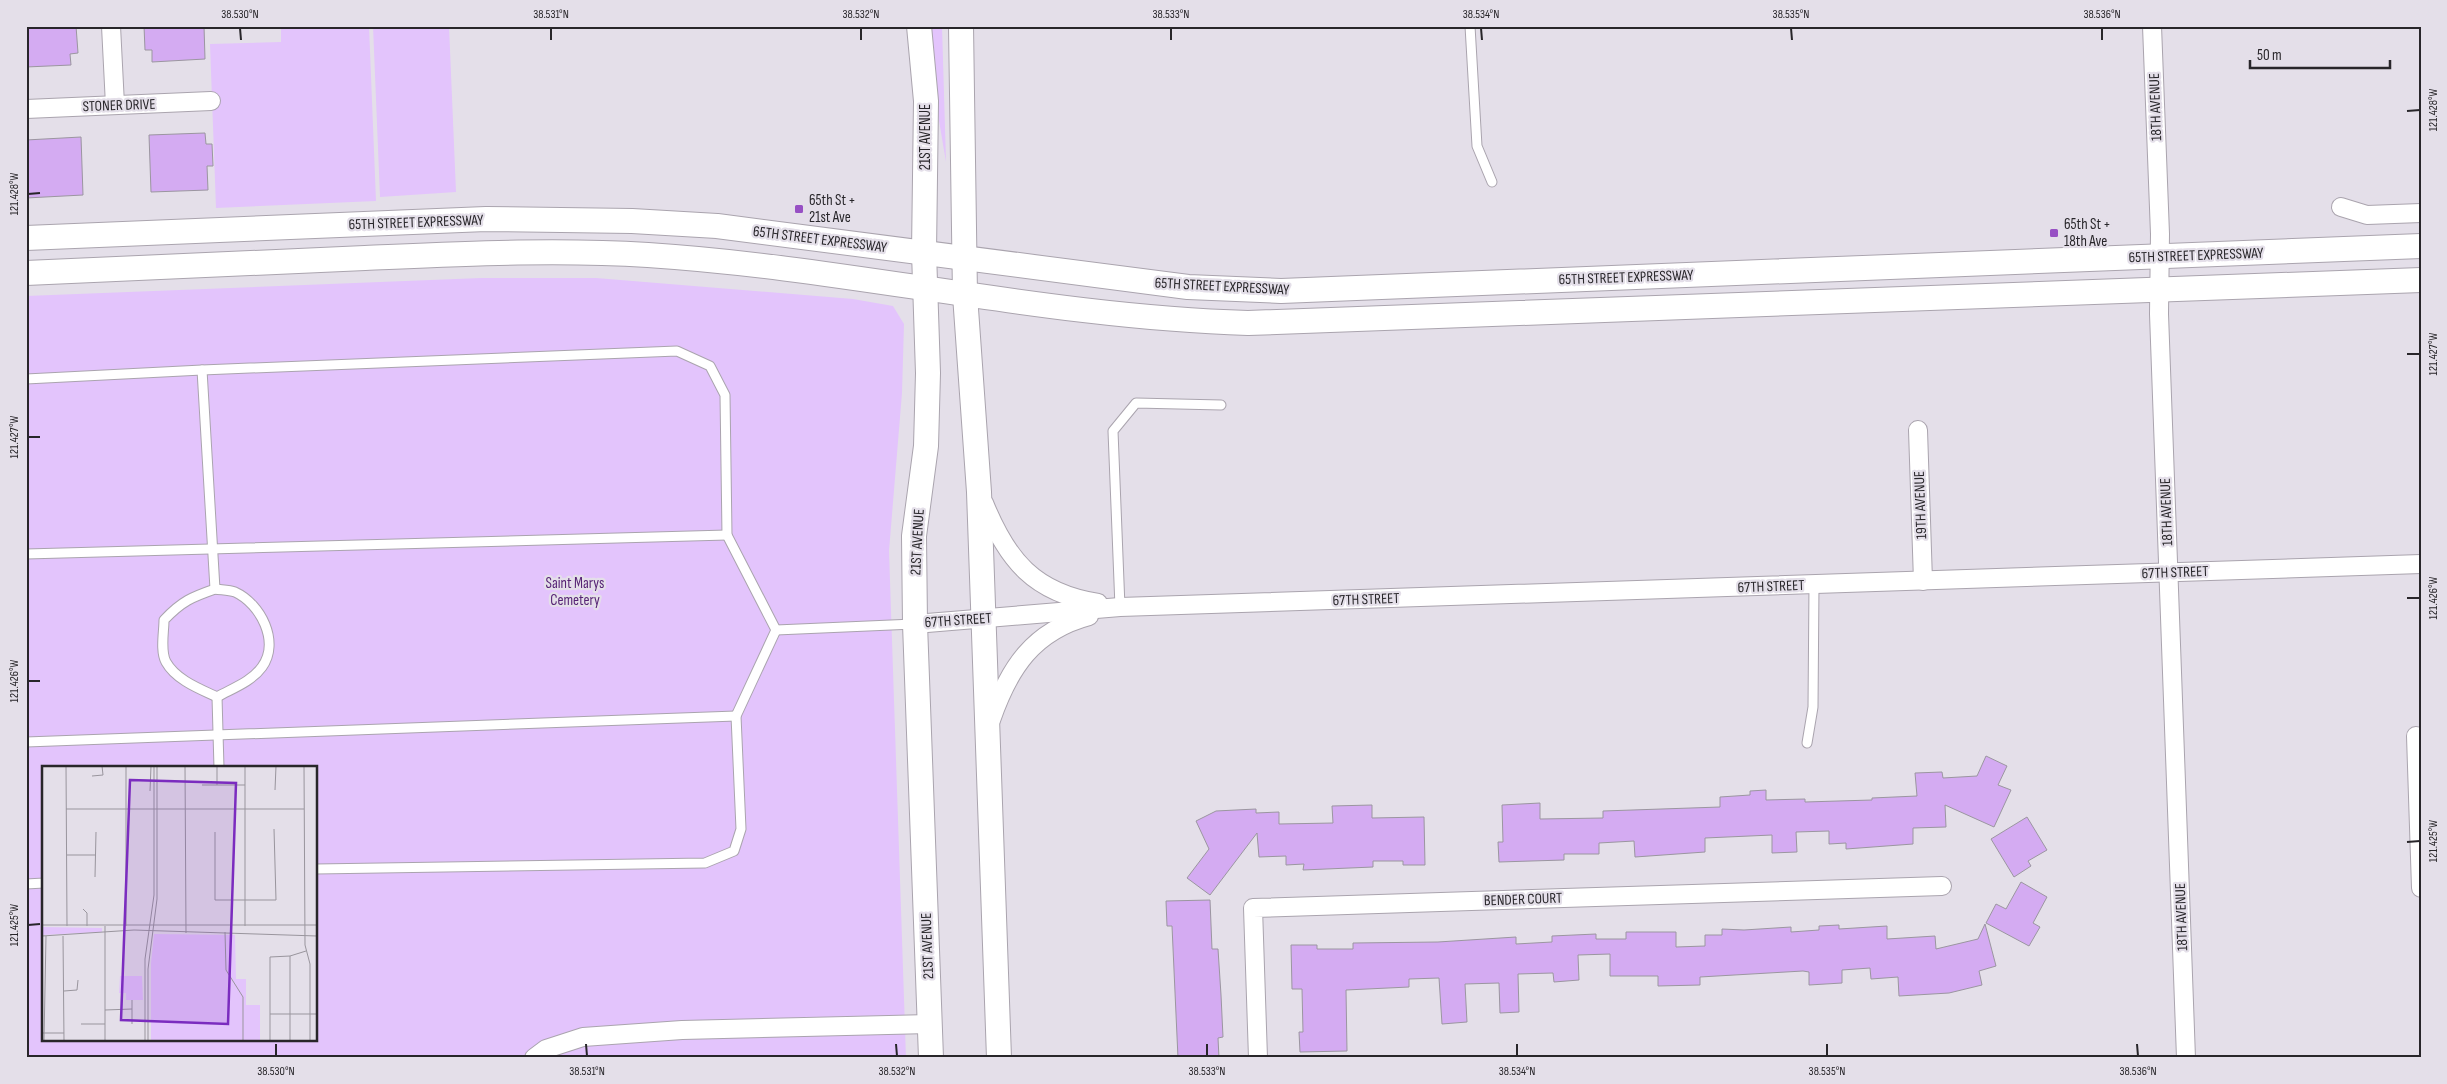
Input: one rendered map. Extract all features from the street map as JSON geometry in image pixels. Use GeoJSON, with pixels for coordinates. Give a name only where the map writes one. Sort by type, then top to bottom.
{"type":"FeatureCollection","features":[{"type":"Feature","properties":{"kind":"main road","name":"21ST AVENUE"},"geometry":{"type":"LineString","coordinates":[[919,26],[926,102],[924,252],[928,413],[926,446],[914,536],[914,624],[931,1058]]}},
{"type":"Feature","properties":{"kind":"main road"},"geometry":{"type":"LineString","coordinates":[[961,26],[965,295],[979,492],[999,1058]]}},
{"type":"Feature","properties":{"kind":"main road","name":"65TH STREET EXPRESSWAY"},"geometry":{"type":"LineString","coordinates":[[26,238],[549,219],[717,226],[1188,287],[1281,291],[2421,246]]}},
{"type":"Feature","properties":{"kind":"main road"},"geometry":{"type":"LineString","coordinates":[[26,273],[531,251],[646,255],[751,264],[965,295],[1188,321],[1248,323],[2421,280]]}},
{"type":"Feature","properties":{"kind":"street"},"geometry":{"type":"LineString","coordinates":[[111,26],[115,105]]}},
{"type":"Feature","properties":{"kind":"street","name":"18TH AVENUE"},"geometry":{"type":"LineString","coordinates":[[2152,26],[2160,234],[2159,291],[2168,573],[2186,1058]]}},
{"type":"Feature","properties":{"kind":"street","name":"STONER DRIVE"},"geometry":{"type":"LineString","coordinates":[[26,109],[211,101]]}},
{"type":"Feature","properties":{"kind":"street"},"geometry":{"type":"LineString","coordinates":[[2340,206],[2367,215],[2421,213]]}},
{"type":"Feature","properties":{"kind":"street","name":"19TH AVENUE"},"geometry":{"type":"LineString","coordinates":[[1918,430],[1923,581]]}},
{"type":"Feature","properties":{"kind":"street","name":"67TH STREET"},"geometry":{"type":"LineString","coordinates":[[979,492],[1002,544],[1016,562],[1032,577],[1055,591],[1080,600],[1120,607]]}},
{"type":"Feature","properties":{"kind":"street","name":"67TH STREET"},"geometry":{"type":"LineString","coordinates":[[914,624],[1120,607],[2421,564]]}},
{"type":"Feature","properties":{"kind":"street","name":"67TH STREET"},"geometry":{"type":"LineString","coordinates":[[987,733],[1009,676],[1022,657],[1037,642],[1076,620],[1120,607]]}},
{"type":"Feature","properties":{"kind":"street"},"geometry":{"type":"LineString","coordinates":[[2416,736],[2421,886]]}},
{"type":"Feature","properties":{"kind":"street","name":"BENDER COURT"},"geometry":{"type":"LineString","coordinates":[[1258,1058],[1253,908],[1942,886]]}},
{"type":"Feature","properties":{"kind":"street"},"geometry":{"type":"LineString","coordinates":[[534,1058],[546,1049],[583,1037],[682,1030],[930,1024]]}},
{"type":"Feature","properties":{"kind":"lane"},"geometry":{"type":"LineString","coordinates":[[1470,26],[1477,146],[1492,182]]}},
{"type":"Feature","properties":{"kind":"lane"},"geometry":{"type":"LineString","coordinates":[[26,379],[677,351],[710,366],[725,395],[727,535],[776,630]]}},
{"type":"Feature","properties":{"kind":"lane"},"geometry":{"type":"LineString","coordinates":[[202,370],[215,589]]}},
{"type":"Feature","properties":{"kind":"lane"},"geometry":{"type":"LineString","coordinates":[[1120,607],[1114,431],[1136,403],[1220,405]]}},
{"type":"Feature","properties":{"kind":"lane"},"geometry":{"type":"LineString","coordinates":[[26,554],[727,535]]}},
{"type":"Feature","properties":{"kind":"lane"},"geometry":{"type":"LineString","coordinates":[[1807,743],[1813,707],[1814,584]]}},
{"type":"Feature","properties":{"kind":"lane"},"geometry":{"type":"LineString","coordinates":[[215,589],[234,592],[251,604],[264,623],[269,639],[268,656],[250,680],[217,697],[181,678],[166,662],[163,643],[164,620],[178,605],[189,598],[215,589]]}},
{"type":"Feature","properties":{"kind":"lane"},"geometry":{"type":"LineString","coordinates":[[776,630],[914,624]]}},
{"type":"Feature","properties":{"kind":"lane"},"geometry":{"type":"LineString","coordinates":[[318,869],[705,862],[734,851],[741,829],[736,716],[776,630]]}},
{"type":"Feature","properties":{"kind":"lane"},"geometry":{"type":"LineString","coordinates":[[217,697],[220,766]]}},
{"type":"Feature","properties":{"kind":"lane"},"geometry":{"type":"LineString","coordinates":[[26,742],[736,716]]}},
{"type":"Feature","properties":{"kind":"lane"},"geometry":{"type":"LineString","coordinates":[[26,884],[42,883]]}},
{"type":"Feature","properties":{"kind":"green space"},"geometry":{"type":"Polygon","coordinates":[[[281,26],[369,26],[376,201],[216,208],[210,44],[281,42],[281,26]]]}},
{"type":"Feature","properties":{"kind":"green space"},"geometry":{"type":"Polygon","coordinates":[[[373,26],[449,26],[456,192],[380,197],[373,26]]]}},
{"type":"Feature","properties":{"kind":"green space"},"geometry":{"type":"Polygon","coordinates":[[[926,26],[942,26],[946,162],[933,85],[926,26]]]}},
{"type":"Feature","properties":{"kind":"green space","name":"Saint Marys Cemetery"},"geometry":{"type":"Polygon","coordinates":[[[481,278],[596,278],[853,299],[893,306],[904,324],[902,393],[889,551],[906,1058],[26,1058],[26,296],[481,278]]]}},
{"type":"Feature","properties":{"kind":"building"},"geometry":{"type":"Polygon","coordinates":[[[26,26],[76,26],[78,53],[70,54],[71,65],[26,67],[26,26]]]}},
{"type":"Feature","properties":{"kind":"building"},"geometry":{"type":"Polygon","coordinates":[[[144,26],[204,26],[205,59],[152,62],[152,50],[145,50],[144,26]]]}},
{"type":"Feature","properties":{"kind":"building"},"geometry":{"type":"Polygon","coordinates":[[[205,133],[206,144],[212,144],[213,166],[207,166],[208,190],[151,192],[149,135],[205,133]]]}},
{"type":"Feature","properties":{"kind":"building"},"geometry":{"type":"Polygon","coordinates":[[[81,137],[83,195],[26,198],[26,140],[81,137]]]}},
{"type":"Feature","properties":{"kind":"building"},"geometry":{"type":"Polygon","coordinates":[[[1986,756],[2007,766],[1998,785],[2011,790],[1994,827],[1945,805],[1946,827],[1913,828],[1913,844],[1846,849],[1846,843],[1829,844],[1829,831],[1796,832],[1797,852],[1772,853],[1772,835],[1705,838],[1705,852],[1635,857],[1634,841],[1599,843],[1599,854],[1564,854],[1564,860],[1499,862],[1498,842],[1503,842],[1502,805],[1540,803],[1540,819],[1603,818],[1603,811],[1720,807],[1720,797],[1750,795],[1750,791],[1766,790],[1766,800],[1805,799],[1805,802],[1872,800],[1872,798],[1917,796],[1915,773],[1942,772],[1943,778],[1977,776],[1986,756]]]}},
{"type":"Feature","properties":{"kind":"building"},"geometry":{"type":"Polygon","coordinates":[[[1372,805],[1372,818],[1424,817],[1425,865],[1403,865],[1403,861],[1373,861],[1373,867],[1303,870],[1304,864],[1286,865],[1286,856],[1259,857],[1257,833],[1210,895],[1187,878],[1209,849],[1196,821],[1216,811],[1256,809],[1256,813],[1279,812],[1279,824],[1333,823],[1332,806],[1372,805]]]}},
{"type":"Feature","properties":{"kind":"building"},"geometry":{"type":"Polygon","coordinates":[[[2027,817],[2047,850],[2028,861],[2031,866],[2014,877],[1991,839],[2027,817]]]}},
{"type":"Feature","properties":{"kind":"building"},"geometry":{"type":"Polygon","coordinates":[[[2021,882],[2047,897],[2033,923],[2040,927],[2029,946],[1986,923],[1996,904],[2006,909],[2021,882]]]}},
{"type":"Feature","properties":{"kind":"building"},"geometry":{"type":"Polygon","coordinates":[[[1210,900],[1212,949],[1218,949],[1221,995],[1223,1037],[1218,1038],[1219,1058],[1178,1058],[1172,926],[1167,926],[1166,901],[1210,900]]]}},
{"type":"Feature","properties":{"kind":"building"},"geometry":{"type":"Polygon","coordinates":[[[1985,924],[1996,966],[1979,971],[1982,985],[1949,993],[1899,996],[1898,977],[1871,979],[1870,968],[1842,970],[1842,983],[1809,985],[1809,972],[1803,971],[1700,977],[1700,985],[1658,986],[1658,976],[1610,976],[1610,954],[1578,955],[1579,980],[1554,982],[1553,973],[1518,974],[1519,1012],[1500,1013],[1499,983],[1465,984],[1467,1022],[1442,1024],[1439,978],[1409,979],[1409,987],[1346,990],[1347,1051],[1300,1052],[1299,1032],[1303,1032],[1302,989],[1292,989],[1291,945],[1317,945],[1317,949],[1353,949],[1353,943],[1438,942],[1516,937],[1516,944],[1552,942],[1552,936],[1596,934],[1596,939],[1626,939],[1626,932],[1676,932],[1676,947],[1705,946],[1705,935],[1722,935],[1722,929],[1744,930],[1791,927],[1791,932],[1819,930],[1819,926],[1839,925],[1839,929],[1887,926],[1887,939],[1935,936],[1936,949],[1978,939],[1985,924]]]}},
{"type":"Feature","properties":{"kind":"place","name":"65th St + 21st Ave"},"geometry":{"type":"Point","coordinates":[799,209]}},
{"type":"Feature","properties":{"kind":"place","name":"65th St + 18th Ave"},"geometry":{"type":"Point","coordinates":[2054,233]}}]}
